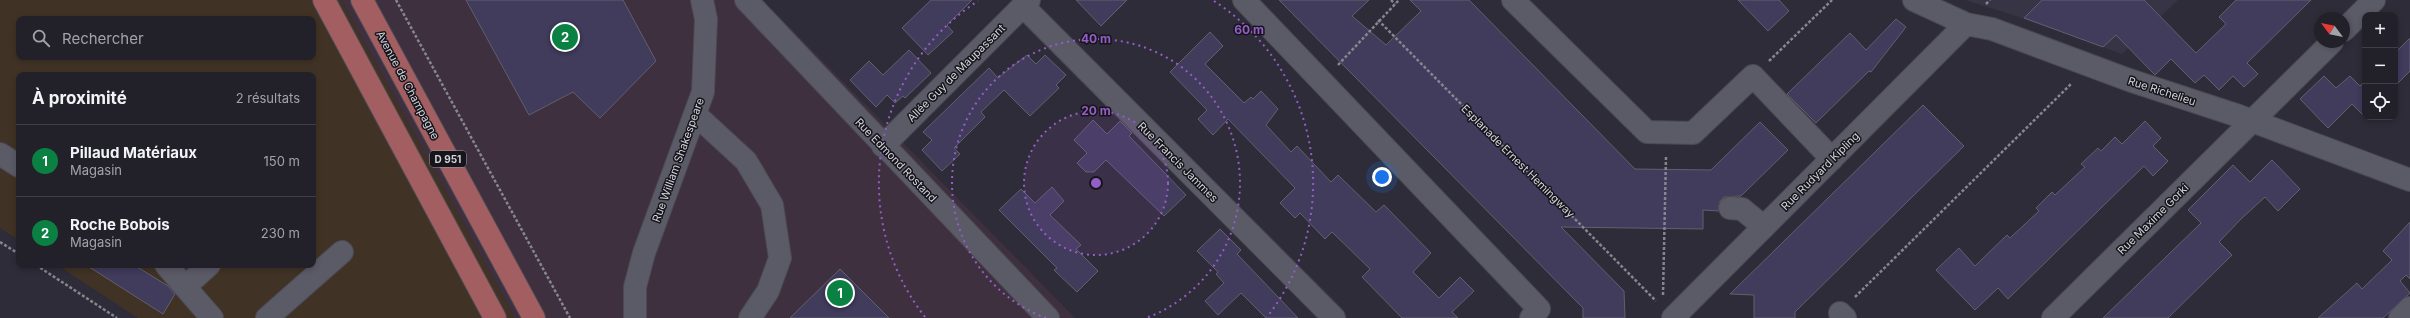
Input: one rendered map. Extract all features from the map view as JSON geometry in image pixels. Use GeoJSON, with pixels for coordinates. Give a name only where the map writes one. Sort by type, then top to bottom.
{"type":"FeatureCollection","features":[{"type":"Feature","properties":{"kind":"main road","name":"D 951"},"geometry":{"type":"LineString","coordinates":[[324,0],[495,318]]}},
{"type":"Feature","properties":{"kind":"main road","name":"Avenue de Champagne"},"geometry":{"type":"LineString","coordinates":[[362,0],[534,318]]}},
{"type":"Feature","properties":{"kind":"street","name":"Rue William Shakespeare"},"geometry":{"type":"LineString","coordinates":[[635,318],[635,287],[644,253],[703,92],[706,19],[702,0]]}},
{"type":"Feature","properties":{"kind":"street","name":"Rue Edmond Rostand"},"geometry":{"type":"LineString","coordinates":[[746,0],[1048,318]]}},
{"type":"Feature","properties":{"kind":"street"},"geometry":{"type":"LineString","coordinates":[[1244,0],[1539,309],[1531,318]]}},
{"type":"Feature","properties":{"kind":"street"},"geometry":{"type":"LineString","coordinates":[[1513,0],[1647,132],[1693,133],[1753,76],[1832,159]]}},
{"type":"Feature","properties":{"kind":"street","name":"Rue Richelieu"},"geometry":{"type":"LineString","coordinates":[[1914,0],[1966,24],[1992,29],[2089,65],[2239,116],[2251,122],[2410,180]]}},
{"type":"Feature","properties":{"kind":"street"},"geometry":{"type":"LineString","coordinates":[[2350,24],[2374,0]]}},
{"type":"Feature","properties":{"kind":"street","name":"Allée Guy de Maupassant"},"geometry":{"type":"LineString","coordinates":[[883,146],[1026,3]]}},
{"type":"Feature","properties":{"kind":"street","name":"Rue Francis Jammes"},"geometry":{"type":"LineString","coordinates":[[1026,3],[1334,318]]}},
{"type":"Feature","properties":{"kind":"street","name":"Rue Rudyard Kipling"},"geometry":{"type":"LineString","coordinates":[[1674,318],[1966,24]]}},
{"type":"Feature","properties":{"kind":"street","name":"Rue Maxime Gorki"},"geometry":{"type":"LineString","coordinates":[[2055,317],[2326,48]]}},
{"type":"Feature","properties":{"kind":"street"},"geometry":{"type":"LineString","coordinates":[[695,114],[746,160],[772,205],[780,258],[768,291],[750,318]]}},
{"type":"Feature","properties":{"kind":"street"},"geometry":{"type":"LineString","coordinates":[[0,154],[16,164]]}},
{"type":"Feature","properties":{"kind":"street"},"geometry":{"type":"LineString","coordinates":[[1730,208],[1742,209],[1764,227]]}},
{"type":"Feature","properties":{"kind":"street"},"geometry":{"type":"LineString","coordinates":[[267,318],[342,252]]}},
{"type":"Feature","properties":{"kind":"street"},"geometry":{"type":"LineString","coordinates":[[169,268],[212,318]]}},
{"type":"Feature","properties":{"kind":"street"},"geometry":{"type":"LineString","coordinates":[[185,287],[206,268]]}},
{"type":"Feature","properties":{"kind":"street"},"geometry":{"type":"LineString","coordinates":[[2400,318],[2410,308]]}},
{"type":"Feature","properties":{"kind":"path"},"geometry":{"type":"LineString","coordinates":[[396,0],[570,318]]}},
{"type":"Feature","properties":{"kind":"path"},"geometry":{"type":"LineString","coordinates":[[1391,0],[1395,4]]}},
{"type":"Feature","properties":{"kind":"path"},"geometry":{"type":"LineString","coordinates":[[1322,82],[1378,20],[1399,0]]}},
{"type":"Feature","properties":{"kind":"path"},"geometry":{"type":"LineString","coordinates":[[1753,76],[1832,0]]}},
{"type":"Feature","properties":{"kind":"path","name":"Esplanade Ernest Hemingway"},"geometry":{"type":"LineString","coordinates":[[1378,20],[1657,302]]}},
{"type":"Feature","properties":{"kind":"path"},"geometry":{"type":"LineString","coordinates":[[1843,315],[2089,65]]}},
{"type":"Feature","properties":{"kind":"path"},"geometry":{"type":"LineString","coordinates":[[1662,300],[1666,133]]}},
{"type":"Feature","properties":{"kind":"path"},"geometry":{"type":"LineString","coordinates":[[0,242],[16,252]]}},
{"type":"Feature","properties":{"kind":"path"},"geometry":{"type":"LineString","coordinates":[[41,268],[118,318]]}},
{"type":"Feature","properties":{"kind":"shaded area"},"geometry":{"type":"Polygon","coordinates":[[[0,0],[341,0],[515,318],[138,318],[62,268],[316,268],[316,72],[16,72],[16,238],[0,228],[0,0]]]}},
{"type":"Feature","properties":{"kind":"shaded area"},"geometry":{"type":"Polygon","coordinates":[[[341,0],[763,0],[1075,318],[515,318],[341,0]]]}},
{"type":"Feature","properties":{"kind":"shaded area"},"geometry":{"type":"Polygon","coordinates":[[[1965,0],[2178,0],[2122,54],[2013,15],[1965,0]]]}},
{"type":"Feature","properties":{"kind":"building"},"geometry":{"type":"Polygon","coordinates":[[[466,0],[623,0],[656,61],[600,118],[573,92],[529,115],[466,0]]]}},
{"type":"Feature","properties":{"kind":"building"},"geometry":{"type":"Polygon","coordinates":[[[931,0],[972,0],[947,25],[953,32],[928,55],[902,28],[931,0]]]}},
{"type":"Feature","properties":{"kind":"building"},"geometry":{"type":"Polygon","coordinates":[[[1076,0],[1127,0],[1101,26],[1076,0]]]}},
{"type":"Feature","properties":{"kind":"building"},"geometry":{"type":"Polygon","coordinates":[[[1279,0],[1369,0],[1352,16],[1386,45],[1421,11],[1410,0],[1469,0],[1635,169],[1711,170],[1760,122],[1788,150],[1741,196],[1724,197],[1720,201],[1718,211],[1703,210],[1703,229],[1561,227],[1624,291],[1625,318],[1583,318],[1583,308],[1279,0]]]}},
{"type":"Feature","properties":{"kind":"building"},"geometry":{"type":"Polygon","coordinates":[[[1738,0],[1779,0],[1789,11],[1768,31],[1738,0]]]}},
{"type":"Feature","properties":{"kind":"building"},"geometry":{"type":"Polygon","coordinates":[[[2042,0],[2144,0],[2196,53],[2226,24],[2219,17],[2236,0],[2311,0],[2247,63],[2258,74],[2244,87],[2233,76],[2219,90],[2204,75],[2195,83],[2171,59],[2155,75],[2116,35],[2103,47],[2024,18],[2042,0]]]}},
{"type":"Feature","properties":{"kind":"building"},"geometry":{"type":"Polygon","coordinates":[[[1896,19],[1906,27],[1871,72],[1869,71],[1816,123],[1787,94],[1850,33],[1866,50],[1896,19]]]}},
{"type":"Feature","properties":{"kind":"building"},"geometry":{"type":"Polygon","coordinates":[[[1210,32],[1223,46],[1205,64],[1244,103],[1251,97],[1253,99],[1261,91],[1278,109],[1266,125],[1291,152],[1297,146],[1331,182],[1338,175],[1376,212],[1384,205],[1431,253],[1413,272],[1439,298],[1460,277],[1474,291],[1452,312],[1458,318],[1402,318],[1362,277],[1370,269],[1332,232],[1325,239],[1300,213],[1295,218],[1280,203],[1295,188],[1228,119],[1213,135],[1198,119],[1207,110],[1170,72],[1210,32]]]}},
{"type":"Feature","properties":{"kind":"building"},"geometry":{"type":"Polygon","coordinates":[[[2410,38],[2410,71],[2398,83],[2398,50],[2410,38]]]}},
{"type":"Feature","properties":{"kind":"building"},"geometry":{"type":"Polygon","coordinates":[[[909,50],[931,73],[905,98],[903,96],[895,103],[887,95],[876,107],[850,80],[869,61],[883,75],[909,50]]]}},
{"type":"Feature","properties":{"kind":"building"},"geometry":{"type":"Polygon","coordinates":[[[1027,55],[1036,64],[1045,55],[1066,75],[1056,85],[1059,88],[1030,116],[1004,90],[981,112],[985,117],[954,148],[960,154],[942,171],[922,150],[932,140],[923,132],[989,68],[998,78],[1027,55]]]}},
{"type":"Feature","properties":{"kind":"building"},"geometry":{"type":"Polygon","coordinates":[[[2324,76],[2336,88],[2350,76],[2360,86],[2362,84],[2362,114],[2352,104],[2328,128],[2300,99],[2324,76]]]}},
{"type":"Feature","properties":{"kind":"building"},"geometry":{"type":"Polygon","coordinates":[[[1923,105],[1964,146],[1795,312],[1795,318],[1754,318],[1754,295],[1730,294],[1923,105]]]}},
{"type":"Feature","properties":{"kind":"building"},"geometry":{"type":"Polygon","coordinates":[[[1093,120],[1107,134],[1120,121],[1132,133],[1129,136],[1186,195],[1164,216],[1106,160],[1094,172],[1086,172],[1077,163],[1087,153],[1074,140],[1093,120]]]}},
{"type":"Feature","properties":{"kind":"building"},"geometry":{"type":"Polygon","coordinates":[[[2145,121],[2161,138],[2153,146],[2168,161],[2153,176],[2144,166],[2008,299],[1998,288],[1975,310],[1936,270],[1959,248],[1975,266],[2007,235],[2010,238],[2039,211],[2036,208],[2052,192],[2055,195],[2085,167],[2081,164],[2098,148],[2101,151],[2115,137],[2122,144],[2145,121]]]}},
{"type":"Feature","properties":{"kind":"building"},"geometry":{"type":"Polygon","coordinates":[[[2272,160],[2300,189],[2278,211],[2265,197],[2241,219],[2219,242],[2232,255],[2168,318],[2103,318],[2201,223],[2188,210],[2233,165],[2250,182],[2272,160]]]}},
{"type":"Feature","properties":{"kind":"building"},"geometry":{"type":"Polygon","coordinates":[[[1052,187],[1064,201],[1050,215],[1081,245],[1076,249],[1098,271],[1077,292],[1054,270],[1057,268],[999,210],[1021,189],[1035,203],[1052,187]]]}},
{"type":"Feature","properties":{"kind":"building"},"geometry":{"type":"Polygon","coordinates":[[[2410,222],[2410,279],[2406,275],[2400,281],[2410,293],[2383,318],[2318,318],[2357,283],[2362,289],[2392,260],[2383,251],[2410,222]]]}},
{"type":"Feature","properties":{"kind":"building"},"geometry":{"type":"Polygon","coordinates":[[[1220,229],[1241,250],[1237,254],[1298,318],[1266,318],[1241,293],[1218,315],[1205,301],[1224,283],[1216,274],[1218,272],[1197,251],[1220,229]]]}},
{"type":"Feature","properties":{"kind":"building"},"geometry":{"type":"Polygon","coordinates":[[[91,268],[139,268],[168,286],[175,294],[163,314],[91,268]]]}},
{"type":"Feature","properties":{"kind":"building"},"geometry":{"type":"Polygon","coordinates":[[[840,269],[889,318],[790,318],[840,269]]]}},
{"type":"Feature","properties":{"kind":"place","name":"Roche Bobois"},"geometry":{"type":"Point","coordinates":[565,37]}},
{"type":"Feature","properties":{"kind":"place","name":"Pillaud Matériaux"},"geometry":{"type":"Point","coordinates":[840,293]}}]}
